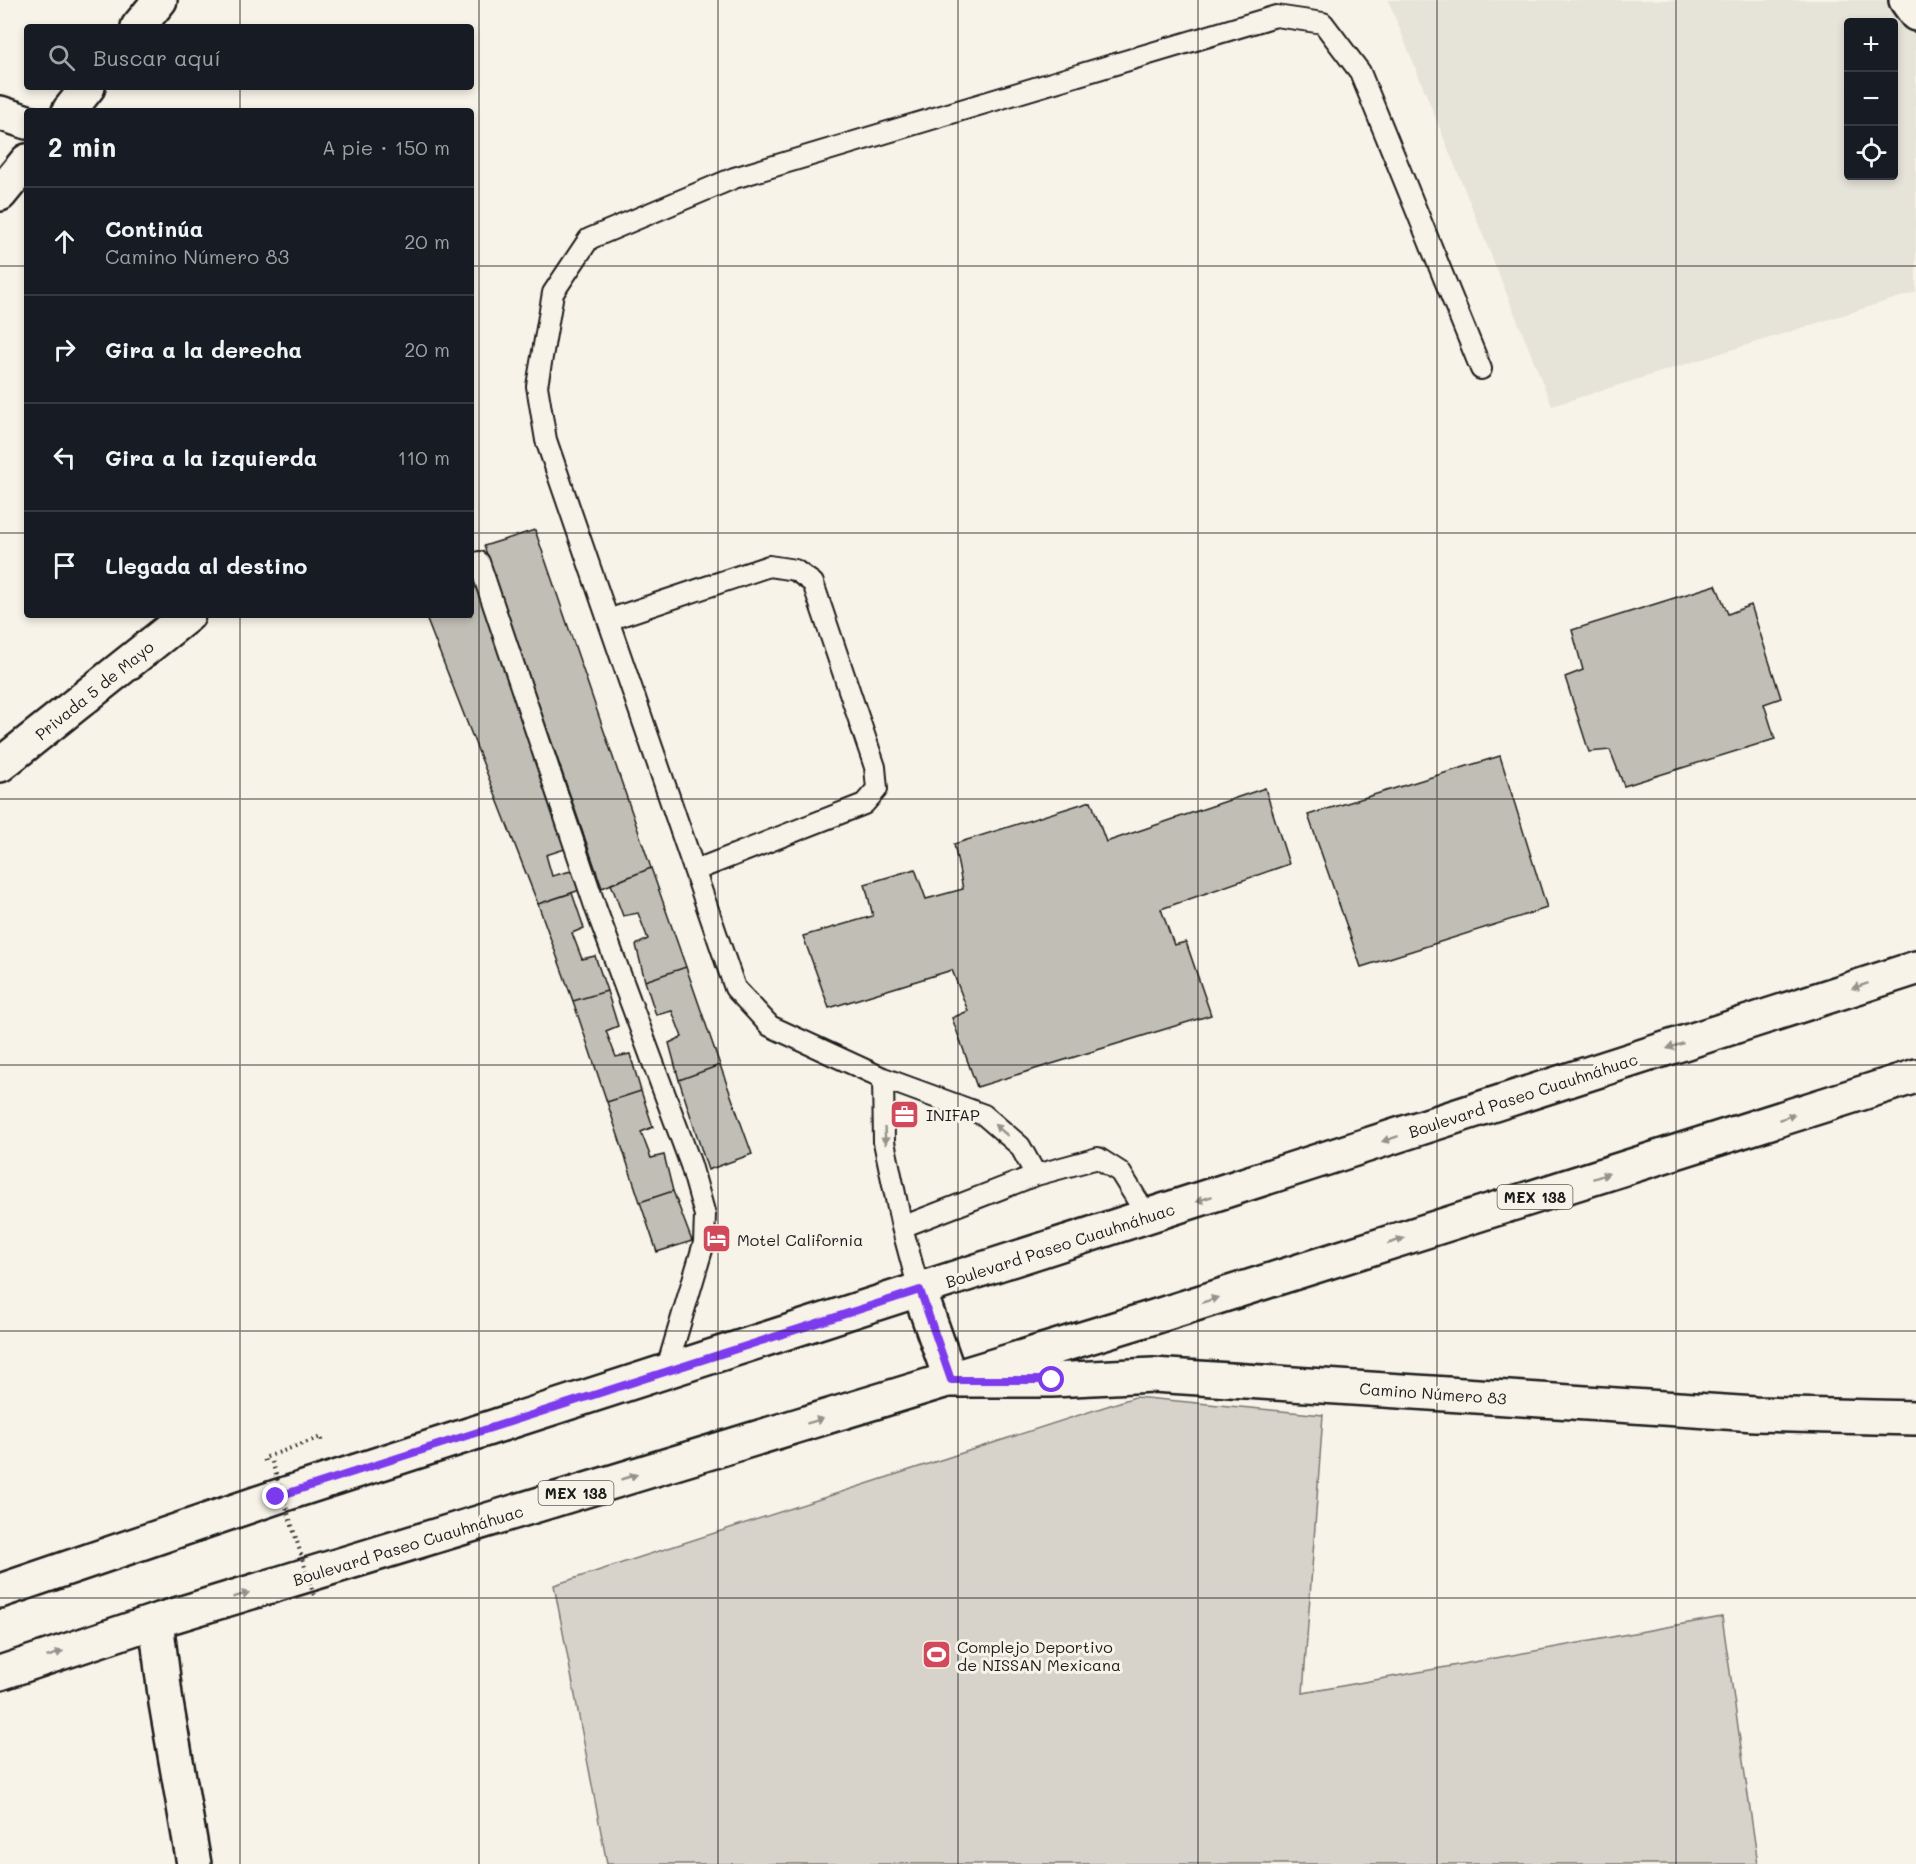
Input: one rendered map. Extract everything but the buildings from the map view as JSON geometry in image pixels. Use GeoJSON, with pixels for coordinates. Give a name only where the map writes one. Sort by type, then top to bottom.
{"type":"FeatureCollection","features":[{"type":"Feature","properties":{"kind":"main road"},"geometry":{"type":"LineString","coordinates":[[140,24],[160,0]]}},
{"type":"Feature","properties":{"kind":"main road"},"geometry":{"type":"LineString","coordinates":[[1906,0],[1916,14]]}},
{"type":"Feature","properties":{"kind":"main road"},"geometry":{"type":"LineString","coordinates":[[71,108],[86,90]]}},
{"type":"Feature","properties":{"kind":"main road"},"geometry":{"type":"LineString","coordinates":[[0,113],[24,121]]}},
{"type":"Feature","properties":{"kind":"main road"},"geometry":{"type":"LineString","coordinates":[[0,194],[24,165]]}},
{"type":"Feature","properties":{"kind":"main road","name":"Privada 5 de Mayo"},"geometry":{"type":"LineString","coordinates":[[0,765],[184,618]]}},
{"type":"Feature","properties":{"kind":"main road","name":"Boulevard Paseo Cuauhnáhuac"},"geometry":{"type":"LineString","coordinates":[[0,1592],[276,1497],[1916,968]]}},
{"type":"Feature","properties":{"kind":"main road","name":"Boulevard Paseo Cuauhnáhuac"},"geometry":{"type":"LineString","coordinates":[[0,1673],[156,1621],[1154,1317],[1916,1076]]}},
{"type":"Feature","properties":{"kind":"main road"},"geometry":{"type":"LineString","coordinates":[[920,1290],[951,1380]]}},
{"type":"Feature","properties":{"kind":"main road","name":"Camino Número 83"},"geometry":{"type":"LineString","coordinates":[[951,1380],[1052,1380],[1153,1375],[1755,1414],[1916,1418]]}},
{"type":"Feature","properties":{"kind":"main road"},"geometry":{"type":"LineString","coordinates":[[156,1621],[166,1703],[194,1864]]}},
{"type":"Feature","properties":{"kind":"lane"},"geometry":{"type":"LineString","coordinates":[[1036,1175],[1020,1146],[984,1115],[883,1078],[770,1026],[735,988],[546,440],[537,386],[553,293],[589,239],[734,178],[1276,16],[1323,23],[1360,72],[1481,369]]}},
{"type":"Feature","properties":{"kind":"lane"},"geometry":{"type":"LineString","coordinates":[[479,562],[596,909],[692,1165],[705,1215],[704,1243],[666,1371]]}},
{"type":"Feature","properties":{"kind":"lane"},"geometry":{"type":"LineString","coordinates":[[608,620],[769,566],[795,570],[813,583],[874,767],[877,789],[864,804],[696,870]]}},
{"type":"Feature","properties":{"kind":"lane"},"geometry":{"type":"LineString","coordinates":[[883,1078],[884,1142],[902,1227],[920,1290]]}},
{"type":"Feature","properties":{"kind":"lane"},"geometry":{"type":"LineString","coordinates":[[902,1227],[1036,1175],[1098,1158],[1120,1172],[1148,1217]]}},
{"type":"Feature","properties":{"kind":"path"},"geometry":{"type":"LineString","coordinates":[[272,1462],[315,1599]]}},
{"type":"Feature","properties":{"kind":"shaded area"},"geometry":{"type":"Polygon","coordinates":[[[1388,0],[1916,0],[1916,292],[1552,406],[1388,0]]]}},
{"type":"Feature","properties":{"kind":"shaded area","name":"Complejo Deportivo de NISSAN Mexicana"},"geometry":{"type":"Polygon","coordinates":[[[1135,1397],[1323,1415],[1303,1693],[1722,1617],[1758,1864],[607,1864],[554,1585],[1135,1397]]]}},
{"type":"Feature","properties":{"kind":"place","name":"INIFAP"},"geometry":{"type":"Point","coordinates":[905,1114]}},
{"type":"Feature","properties":{"kind":"place","name":"Motel California"},"geometry":{"type":"Point","coordinates":[716,1239]}},
{"type":"Feature","properties":{"kind":"place","name":"Complejo Deportivo de NISSAN Mexicana"},"geometry":{"type":"Point","coordinates":[936,1655]}},
{"type":"Feature","properties":{"kind":"route"},"geometry":{"type":"LineString","coordinates":[[276,1497],[920,1290],[951,1380],[1052,1380]]}}]}
